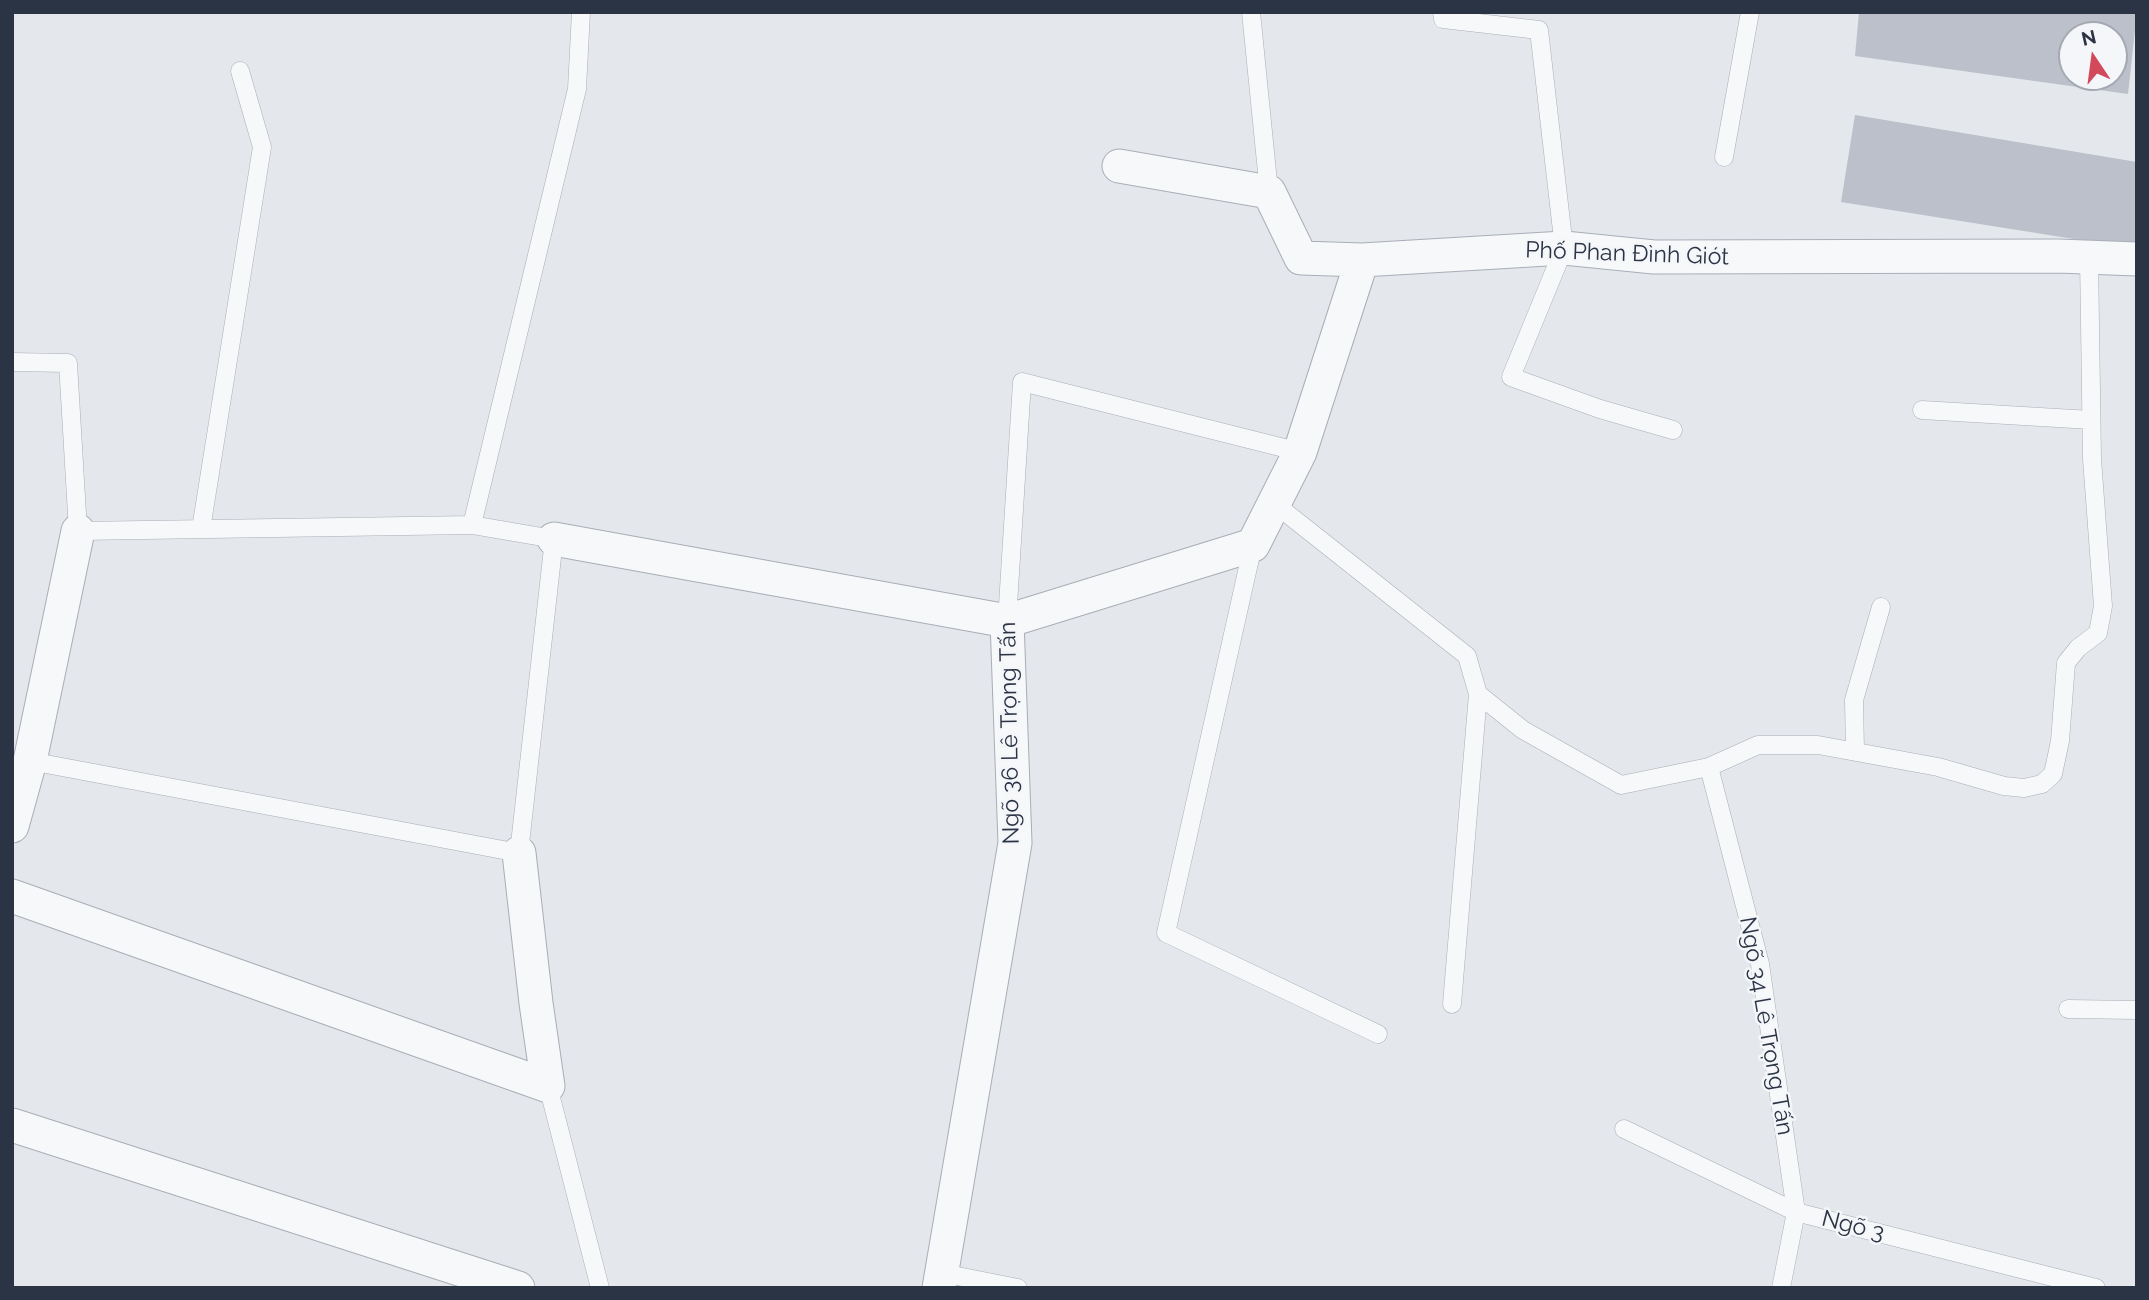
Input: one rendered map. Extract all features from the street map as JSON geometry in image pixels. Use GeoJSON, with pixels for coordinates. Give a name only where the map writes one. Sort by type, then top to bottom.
{"type":"FeatureCollection","features":[{"type":"Feature","properties":{"kind":"street"},"geometry":{"type":"LineString","coordinates":[[1119,166],[1269,192]]}},
{"type":"Feature","properties":{"kind":"street","name":"Phố Phan Đình Giót"},"geometry":{"type":"LineString","coordinates":[[1269,192],[1301,258],[1362,260],[1564,248],[1654,257],[2137,259]]}},
{"type":"Feature","properties":{"kind":"street"},"geometry":{"type":"LineString","coordinates":[[554,539],[1007,621],[1253,545],[1300,452],[1362,260]]}},
{"type":"Feature","properties":{"kind":"street"},"geometry":{"type":"LineString","coordinates":[[12,826],[30,761],[78,531]]}},
{"type":"Feature","properties":{"kind":"street","name":"Ngõ 36 Lê Trọng Tấn"},"geometry":{"type":"LineString","coordinates":[[940,1280],[1015,843],[1007,621]]}},
{"type":"Feature","properties":{"kind":"street"},"geometry":{"type":"LineString","coordinates":[[12,896],[548,1086],[519,853]]}},
{"type":"Feature","properties":{"kind":"street"},"geometry":{"type":"LineString","coordinates":[[12,1125],[518,1288]]}},
{"type":"Feature","properties":{"kind":"lane"},"geometry":{"type":"LineString","coordinates":[[472,525],[577,89],[581,12]]}},
{"type":"Feature","properties":{"kind":"lane"},"geometry":{"type":"LineString","coordinates":[[1251,12],[1269,192]]}},
{"type":"Feature","properties":{"kind":"lane"},"geometry":{"type":"LineString","coordinates":[[1442,12],[1443,19],[1539,30],[1564,248],[1511,377],[1600,409],[1673,430]]}},
{"type":"Feature","properties":{"kind":"lane"},"geometry":{"type":"LineString","coordinates":[[1724,157],[1751,12]]}},
{"type":"Feature","properties":{"kind":"lane"},"geometry":{"type":"LineString","coordinates":[[201,530],[262,147],[240,71]]}},
{"type":"Feature","properties":{"kind":"lane"},"geometry":{"type":"LineString","coordinates":[[1478,694],[1523,730],[1621,785],[1709,767],[1758,745],[1818,745],[1938,767],[2004,786],[2024,788],[2042,784],[2053,774],[2060,741],[2066,663],[2078,648],[2098,633],[2103,606],[2092,459],[2089,257]]}},
{"type":"Feature","properties":{"kind":"lane"},"geometry":{"type":"LineString","coordinates":[[12,362],[68,363],[78,531],[472,525],[554,539],[519,853],[30,761]]}},
{"type":"Feature","properties":{"kind":"lane","name":"Ngõ 36 Lê Trọng Tấn"},"geometry":{"type":"LineString","coordinates":[[1007,621],[1022,382],[1300,452]]}},
{"type":"Feature","properties":{"kind":"lane"},"geometry":{"type":"LineString","coordinates":[[1922,410],[2091,420]]}},
{"type":"Feature","properties":{"kind":"lane"},"geometry":{"type":"LineString","coordinates":[[1275,504],[1467,656],[1478,694],[1452,1004]]}},
{"type":"Feature","properties":{"kind":"lane"},"geometry":{"type":"LineString","coordinates":[[1253,545],[1166,933],[1378,1034]]}},
{"type":"Feature","properties":{"kind":"lane"},"geometry":{"type":"LineString","coordinates":[[1854,751],[1854,700],[1881,607]]}},
{"type":"Feature","properties":{"kind":"lane","name":"Ngõ 34 Lê Trọng Tấn"},"geometry":{"type":"LineString","coordinates":[[1709,767],[1760,964],[1797,1212],[1781,1288]]}},
{"type":"Feature","properties":{"kind":"lane"},"geometry":{"type":"LineString","coordinates":[[2068,1009],[2137,1010]]}},
{"type":"Feature","properties":{"kind":"lane"},"geometry":{"type":"LineString","coordinates":[[548,1086],[600,1288]]}},
{"type":"Feature","properties":{"kind":"lane","name":"Ngõ 3"},"geometry":{"type":"LineString","coordinates":[[1624,1129],[1797,1212],[2096,1288]]}},
{"type":"Feature","properties":{"kind":"lane"},"geometry":{"type":"LineString","coordinates":[[940,1280],[1018,1288]]}},
{"type":"Feature","properties":{"kind":"building"},"geometry":{"type":"Polygon","coordinates":[[[1859,12],[2137,12],[2128,94],[2106,91],[2128,91],[2128,21],[2058,21],[2058,84],[1855,56],[1859,12]]]}},
{"type":"Feature","properties":{"kind":"building"},"geometry":{"type":"Polygon","coordinates":[[[1855,115],[2137,162],[2137,249],[1841,202],[1855,115]]]}}]}
